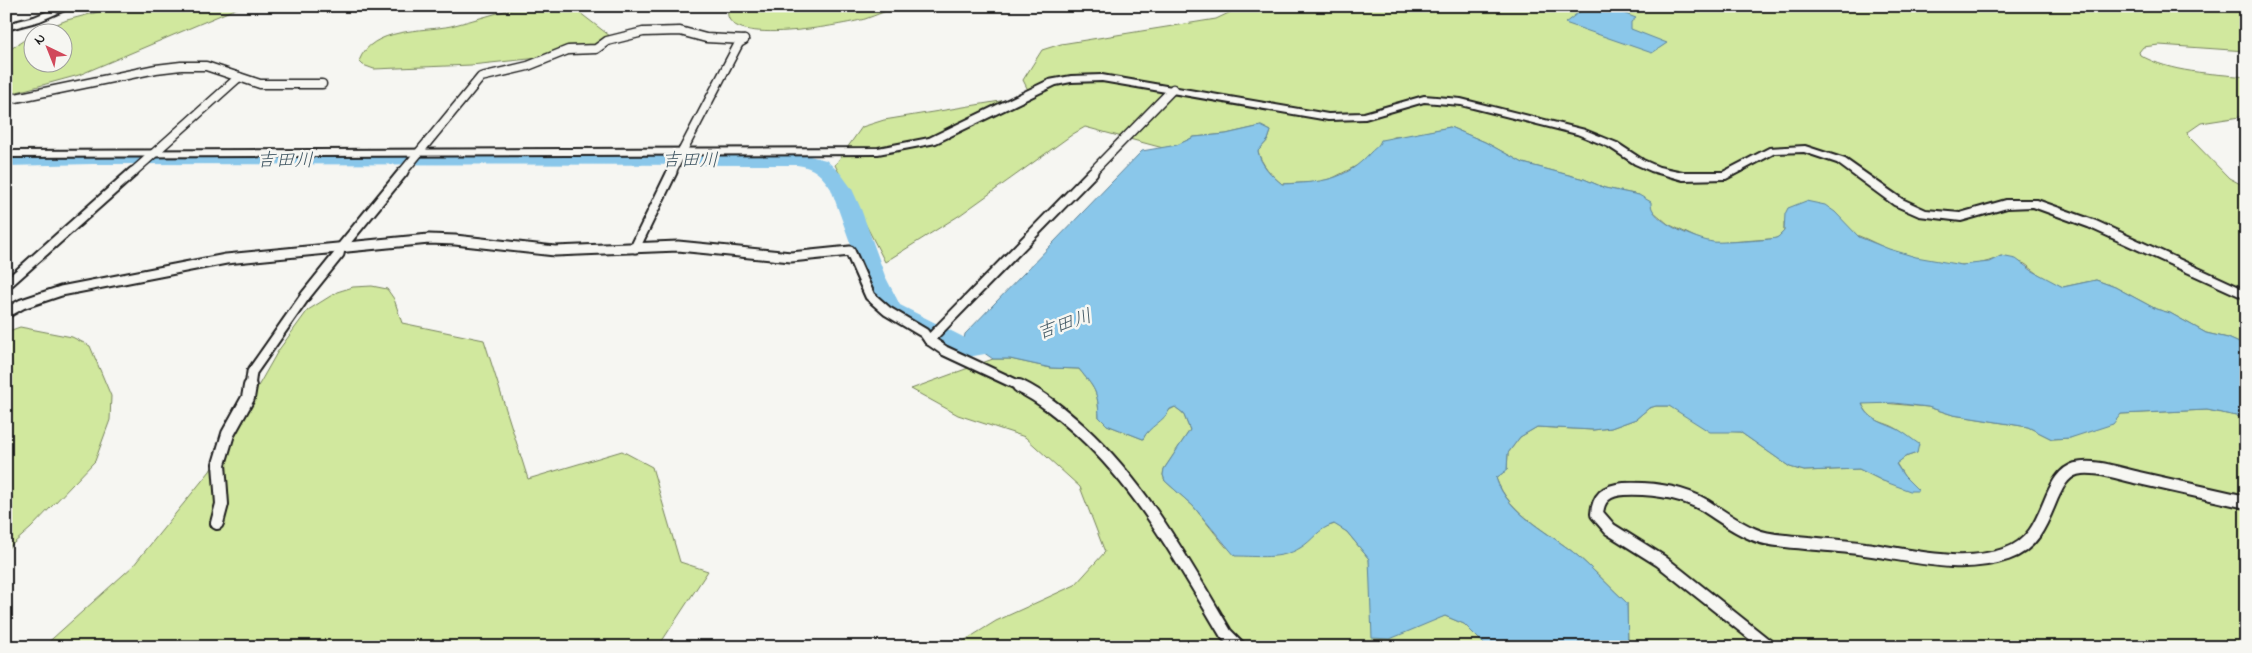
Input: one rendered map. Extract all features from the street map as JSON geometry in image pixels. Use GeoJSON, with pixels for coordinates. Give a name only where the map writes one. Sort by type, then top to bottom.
{"type":"FeatureCollection","features":[{"type":"Feature","properties":{"kind":"street"},"geometry":{"type":"LineString","coordinates":[[6,27],[37,19],[69,6]]}},
{"type":"Feature","properties":{"kind":"street"},"geometry":{"type":"LineString","coordinates":[[217,523],[222,504],[218,464],[228,434],[248,398],[252,372],[306,295],[339,254],[340,249],[478,80],[484,75],[528,66],[568,50],[596,49],[613,38],[644,32],[679,31],[705,38],[736,38],[744,40],[739,43],[681,153],[635,248]]}},
{"type":"Feature","properties":{"kind":"street"},"geometry":{"type":"LineString","coordinates":[[6,100],[48,93],[151,69],[203,66],[225,71],[251,83],[272,85],[322,84]]}},
{"type":"Feature","properties":{"kind":"street"},"geometry":{"type":"LineString","coordinates":[[6,285],[239,78]]}},
{"type":"Feature","properties":{"kind":"street"},"geometry":{"type":"LineString","coordinates":[[6,154],[878,151],[920,144],[948,134],[1042,86],[1071,79],[1108,78],[1314,115],[1340,117],[1365,116],[1424,99],[1461,102],[1581,132],[1612,145],[1647,165],[1683,176],[1716,177],[1726,175],[1773,150],[1788,148],[1806,149],[1842,161],[1898,202],[1923,212],[1941,216],[1961,217],[2006,204],[2033,203],[2092,224],[2246,295]]}},
{"type":"Feature","properties":{"kind":"street"},"geometry":{"type":"LineString","coordinates":[[929,340],[1173,89]]}},
{"type":"Feature","properties":{"kind":"street"},"geometry":{"type":"LineString","coordinates":[[6,313],[22,304],[61,291],[120,278],[226,259],[447,238],[535,250],[591,252],[635,248],[698,247],[781,257],[824,255],[850,251],[870,296],[887,311],[924,333],[929,340],[945,351],[1024,388],[1046,402],[1064,415],[1108,455],[1148,506],[1226,634],[1239,647]]}},
{"type":"Feature","properties":{"kind":"street"},"geometry":{"type":"LineString","coordinates":[[1769,647],[1719,610],[1660,560],[1608,527],[1598,514],[1599,499],[1614,490],[1670,492],[1684,496],[1751,534],[1763,538],[1861,548],[1962,562],[2006,555],[2030,542],[2039,528],[2062,478],[2073,470],[2087,469],[2106,472],[2246,502]]}},
{"type":"Feature","properties":{"kind":"green space"},"geometry":{"type":"Polygon","coordinates":[[[121,6],[242,6],[79,75],[6,95],[6,52],[22,42],[22,72],[72,72],[72,22],[62,22],[121,6]]]}},
{"type":"Feature","properties":{"kind":"green space"},"geometry":{"type":"Polygon","coordinates":[[[521,6],[571,6],[610,36],[587,52],[471,65],[374,69],[363,65],[359,61],[365,50],[375,42],[386,37],[399,33],[451,26],[521,6]]]}},
{"type":"Feature","properties":{"kind":"green space"},"geometry":{"type":"Polygon","coordinates":[[[729,6],[897,6],[853,22],[809,29],[760,31],[741,28],[729,20],[729,6]]]}},
{"type":"Feature","properties":{"kind":"green space"},"geometry":{"type":"Polygon","coordinates":[[[1234,6],[2246,6],[2246,51],[2159,45],[2143,47],[2139,52],[2140,55],[2152,61],[2178,69],[2246,77],[2246,116],[2201,123],[2188,132],[2189,137],[2229,178],[2246,187],[2246,346],[2228,338],[2206,333],[2170,313],[2156,309],[2115,287],[2096,280],[2063,287],[2045,279],[2025,264],[2001,256],[1975,264],[1946,264],[1890,250],[1850,234],[1784,222],[1784,231],[1777,238],[1716,243],[1703,241],[1668,224],[1639,195],[1605,188],[1584,179],[1523,163],[1485,142],[1450,127],[1393,137],[1380,144],[1362,163],[1333,178],[1318,182],[1282,184],[1267,169],[1259,156],[1258,151],[1268,140],[1271,131],[1261,126],[1226,134],[1194,137],[1177,145],[1163,148],[1085,127],[960,215],[885,262],[835,165],[862,127],[884,120],[1031,96],[1023,80],[1042,50],[1061,44],[1216,19],[1235,10],[1234,6]]]}},
{"type":"Feature","properties":{"kind":"green space"},"geometry":{"type":"Polygon","coordinates":[[[372,286],[387,289],[394,299],[402,323],[484,340],[528,479],[622,451],[652,467],[680,562],[708,571],[658,647],[43,647],[133,566],[210,471],[278,351],[308,310],[337,292],[353,287],[372,286]]]}},
{"type":"Feature","properties":{"kind":"green space"},"geometry":{"type":"Polygon","coordinates":[[[20,327],[72,337],[90,346],[111,396],[110,420],[95,461],[31,528],[6,550],[6,332],[20,327]]]}},
{"type":"Feature","properties":{"kind":"green space"},"geometry":{"type":"Polygon","coordinates":[[[993,359],[1010,359],[1051,368],[1079,369],[1095,391],[1099,417],[1107,425],[1143,439],[1157,421],[1175,407],[1183,413],[1190,430],[1164,469],[1165,481],[1193,506],[1226,547],[1300,548],[1322,528],[1335,524],[1347,532],[1369,559],[1371,580],[1424,623],[1445,616],[1464,624],[1487,647],[954,647],[996,621],[1075,585],[1105,552],[1080,487],[1025,437],[958,415],[911,389],[993,359]]]}},
{"type":"Feature","properties":{"kind":"green space"},"geometry":{"type":"Polygon","coordinates":[[[1872,402],[1928,407],[1953,415],[2028,427],[2052,439],[2070,438],[2120,414],[2207,410],[2246,418],[2246,647],[1628,647],[1627,603],[1579,557],[1521,513],[1502,491],[1496,478],[1507,470],[1508,453],[1520,437],[1537,427],[1593,430],[1611,428],[1636,419],[1649,408],[1669,406],[1725,431],[1740,432],[1790,467],[1804,471],[1859,469],[1883,481],[1918,490],[1904,476],[1896,463],[1905,457],[1917,453],[1900,431],[1875,419],[1866,411],[1862,404],[1872,402]]]}},
{"type":"Feature","properties":{"kind":"water"},"geometry":{"type":"Polygon","coordinates":[[[1587,6],[1605,6],[1636,18],[1631,22],[1631,29],[1667,43],[1652,53],[1565,23],[1587,6]]]}},
{"type":"Feature","properties":{"kind":"water"},"geometry":{"type":"Polygon","coordinates":[[[1261,126],[1271,131],[1268,140],[1258,151],[1259,156],[1267,169],[1282,184],[1320,181],[1341,175],[1361,162],[1381,140],[1450,127],[1485,142],[1523,163],[1584,179],[1605,188],[1639,195],[1651,202],[1652,209],[1665,222],[1686,233],[1713,242],[1776,238],[1784,231],[1785,214],[1788,208],[1806,201],[1825,205],[1835,212],[1859,237],[1916,257],[1962,265],[1989,262],[2001,256],[2016,259],[2031,270],[2063,287],[2096,280],[2115,287],[2156,309],[2170,313],[2206,333],[2228,338],[2246,346],[2246,418],[2207,410],[2121,414],[2113,424],[2070,438],[2052,439],[2028,427],[1953,415],[1928,407],[1894,403],[1862,404],[1873,418],[1899,430],[1919,444],[1917,453],[1905,457],[1896,464],[1904,476],[1919,491],[1910,491],[1883,481],[1859,469],[1804,471],[1790,467],[1740,432],[1710,432],[1669,406],[1649,408],[1636,419],[1611,428],[1593,430],[1537,427],[1520,437],[1508,453],[1507,470],[1496,478],[1510,503],[1520,513],[1579,557],[1627,603],[1628,647],[1487,647],[1464,624],[1445,616],[1390,639],[1372,638],[1369,559],[1347,532],[1334,524],[1323,529],[1309,542],[1293,552],[1277,556],[1235,556],[1193,506],[1165,481],[1164,469],[1190,430],[1183,413],[1175,407],[1170,409],[1143,439],[1107,425],[1099,417],[1095,391],[1079,369],[1051,368],[1010,359],[993,359],[964,339],[965,334],[1142,151],[1177,145],[1194,137],[1226,134],[1261,126]]]}},
{"type":"Feature","properties":{"kind":"waterway","name":"吉田川"},"geometry":{"type":"LineString","coordinates":[[6,160],[93,158],[797,159],[819,164],[831,174],[842,189],[873,276],[892,310],[968,349],[1009,342]]}}]}
